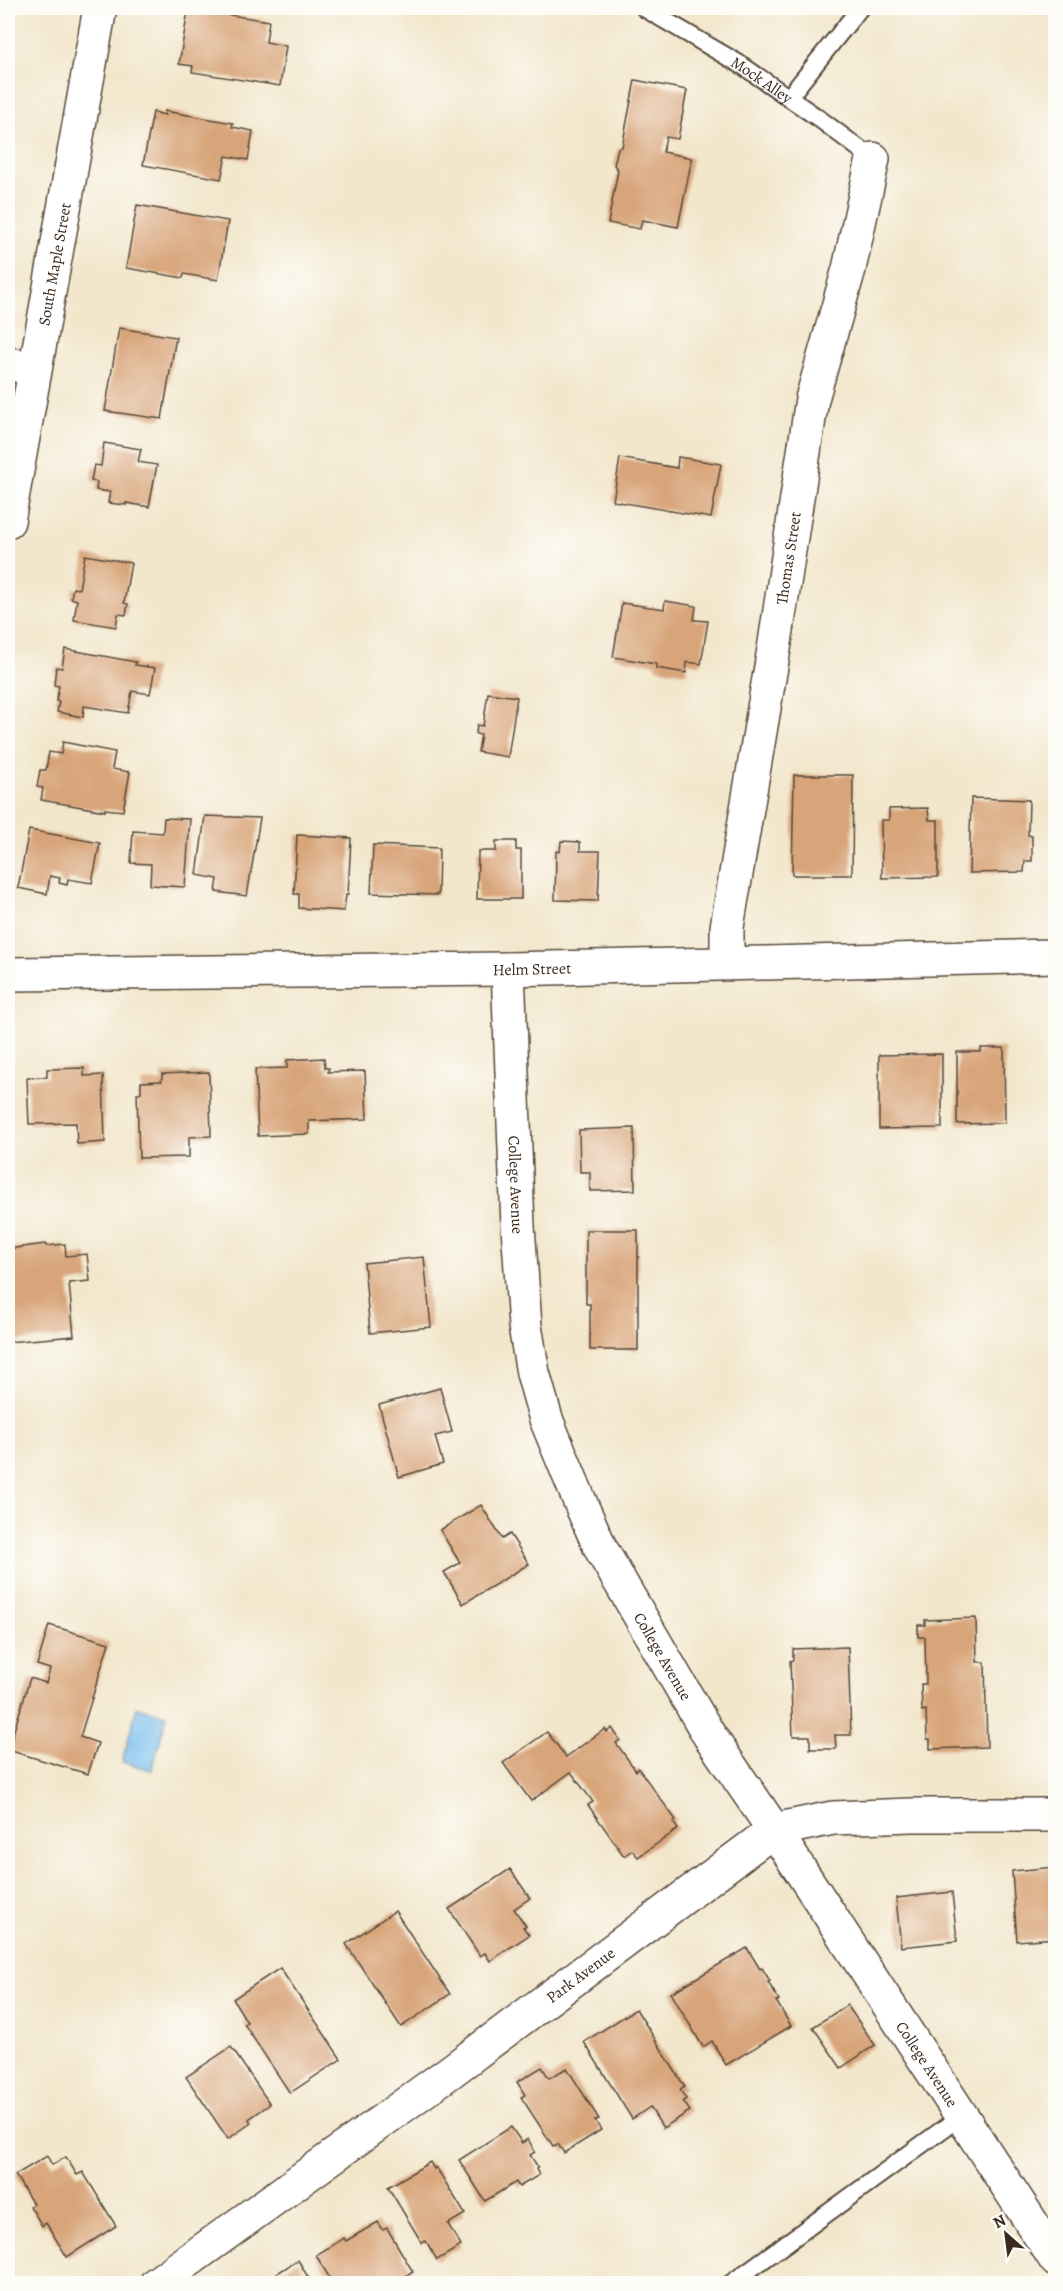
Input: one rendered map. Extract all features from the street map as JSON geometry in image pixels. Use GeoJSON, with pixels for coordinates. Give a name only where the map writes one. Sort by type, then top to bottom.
{"type":"FeatureCollection","features":[{"type":"Feature","properties":{"kind":"street","name":"South Maple Street"},"geometry":{"type":"LineString","coordinates":[[8,521],[21,366],[100,8]]}},
{"type":"Feature","properties":{"kind":"street","name":"Thomas Street"},"geometry":{"type":"LineString","coordinates":[[727,963],[727,927],[775,643],[812,399],[849,268],[873,159]]}},
{"type":"Feature","properties":{"kind":"street","name":"Helm Street"},"geometry":{"type":"LineString","coordinates":[[8,974],[508,969],[1056,956]]}},
{"type":"Feature","properties":{"kind":"street","name":"College Avenue"},"geometry":{"type":"LineString","coordinates":[[508,969],[518,1226],[525,1326],[533,1373],[546,1419],[601,1549],[709,1735],[774,1830],[1056,2260]]}},
{"type":"Feature","properties":{"kind":"street","name":"Park Avenue"},"geometry":{"type":"LineString","coordinates":[[176,2278],[774,1830],[833,1818],[911,1815],[1056,1815]]}},
{"type":"Feature","properties":{"kind":"lane","name":"Mock Alley"},"geometry":{"type":"LineString","coordinates":[[644,8],[743,66],[873,159]]}},
{"type":"Feature","properties":{"kind":"lane"},"geometry":{"type":"LineString","coordinates":[[789,97],[860,8]]}},
{"type":"Feature","properties":{"kind":"lane"},"geometry":{"type":"LineString","coordinates":[[729,2283],[962,2116]]}},
{"type":"Feature","properties":{"kind":"water"},"geometry":{"type":"Polygon","coordinates":[[[137,1707],[167,1715],[152,1770],[122,1762],[137,1707]]]}},
{"type":"Feature","properties":{"kind":"building"},"geometry":{"type":"Polygon","coordinates":[[[188,11],[203,14],[203,11],[269,21],[266,42],[286,46],[280,86],[192,72],[193,66],[179,64],[188,11]]]}},
{"type":"Feature","properties":{"kind":"building"},"geometry":{"type":"Polygon","coordinates":[[[635,80],[687,90],[678,139],[666,137],[663,152],[692,158],[678,227],[642,220],[640,229],[608,223],[618,170],[614,165],[618,148],[622,147],[635,80]]]}},
{"type":"Feature","properties":{"kind":"building"},"geometry":{"type":"Polygon","coordinates":[[[165,111],[233,123],[232,127],[253,131],[248,160],[226,156],[221,179],[143,165],[153,112],[165,115],[165,111]]]}},
{"type":"Feature","properties":{"kind":"building"},"geometry":{"type":"Polygon","coordinates":[[[137,205],[228,221],[218,280],[184,274],[183,278],[126,268],[137,205]]]}},
{"type":"Feature","properties":{"kind":"building"},"geometry":{"type":"Polygon","coordinates":[[[119,328],[176,337],[162,419],[105,411],[119,328]]]}},
{"type":"Feature","properties":{"kind":"building"},"geometry":{"type":"Polygon","coordinates":[[[104,443],[141,449],[138,462],[157,465],[149,507],[108,503],[110,492],[96,490],[97,482],[91,481],[94,465],[101,466],[104,443]]]}},
{"type":"Feature","properties":{"kind":"building"},"geometry":{"type":"Polygon","coordinates":[[[678,457],[721,464],[711,518],[613,501],[620,458],[677,468],[678,457]]]}},
{"type":"Feature","properties":{"kind":"building"},"geometry":{"type":"Polygon","coordinates":[[[85,555],[131,563],[124,603],[128,604],[126,615],[118,614],[116,627],[74,620],[77,600],[71,598],[73,588],[79,589],[85,555]]]}},
{"type":"Feature","properties":{"kind":"building"},"geometry":{"type":"Polygon","coordinates":[[[665,601],[696,606],[694,620],[708,621],[701,664],[687,662],[686,673],[656,668],[656,664],[613,657],[622,603],[664,609],[665,601]]]}},
{"type":"Feature","properties":{"kind":"building"},"geometry":{"type":"Polygon","coordinates":[[[65,649],[136,662],[135,665],[155,668],[150,694],[132,691],[128,713],[84,706],[83,717],[57,712],[59,702],[56,701],[59,686],[54,685],[56,667],[62,668],[65,649]]]}},
{"type":"Feature","properties":{"kind":"building"},"geometry":{"type":"Polygon","coordinates":[[[488,693],[517,697],[508,757],[478,752],[481,735],[476,734],[477,725],[483,726],[488,693]]]}},
{"type":"Feature","properties":{"kind":"building"},"geometry":{"type":"Polygon","coordinates":[[[63,742],[115,752],[112,769],[130,772],[123,811],[105,809],[105,811],[41,800],[43,788],[37,787],[40,770],[46,770],[49,752],[61,754],[63,742]]]}},
{"type":"Feature","properties":{"kind":"building"},"geometry":{"type":"Polygon","coordinates":[[[794,775],[853,775],[852,875],[792,875],[794,775]]]}},
{"type":"Feature","properties":{"kind":"building"},"geometry":{"type":"Polygon","coordinates":[[[971,798],[1029,800],[1028,835],[1032,836],[1032,861],[1025,861],[1024,872],[969,873],[971,798]]]}},
{"type":"Feature","properties":{"kind":"building"},"geometry":{"type":"Polygon","coordinates":[[[928,808],[929,820],[938,820],[938,877],[882,878],[881,820],[889,820],[889,809],[928,808]]]}},
{"type":"Feature","properties":{"kind":"building"},"geometry":{"type":"Polygon","coordinates":[[[205,816],[260,818],[247,896],[216,892],[218,879],[197,875],[205,816]]]}},
{"type":"Feature","properties":{"kind":"building"},"geometry":{"type":"Polygon","coordinates":[[[164,818],[190,819],[185,887],[150,885],[151,864],[131,863],[133,831],[163,833],[164,818]]]}},
{"type":"Feature","properties":{"kind":"building"},"geometry":{"type":"Polygon","coordinates":[[[29,830],[100,843],[92,883],[68,879],[67,885],[59,883],[60,878],[50,876],[47,894],[18,888],[29,830]]]}},
{"type":"Feature","properties":{"kind":"building"},"geometry":{"type":"Polygon","coordinates":[[[297,835],[351,838],[348,895],[346,895],[344,911],[299,908],[299,894],[294,894],[297,835]]]}},
{"type":"Feature","properties":{"kind":"building"},"geometry":{"type":"Polygon","coordinates":[[[496,841],[516,841],[516,850],[521,850],[521,899],[477,899],[478,851],[496,851],[496,841]]]}},
{"type":"Feature","properties":{"kind":"building"},"geometry":{"type":"Polygon","coordinates":[[[561,841],[580,842],[580,851],[600,851],[598,901],[555,900],[556,851],[560,852],[561,841]]]}},
{"type":"Feature","properties":{"kind":"building"},"geometry":{"type":"Polygon","coordinates":[[[373,845],[439,848],[438,895],[371,893],[373,845]]]}},
{"type":"Feature","properties":{"kind":"building"},"geometry":{"type":"Polygon","coordinates":[[[981,1048],[1004,1048],[1005,1123],[957,1124],[957,1052],[981,1052],[981,1048]]]}},
{"type":"Feature","properties":{"kind":"building"},"geometry":{"type":"Polygon","coordinates":[[[942,1054],[942,1128],[879,1129],[879,1055],[942,1054]]]}},
{"type":"Feature","properties":{"kind":"building"},"geometry":{"type":"Polygon","coordinates":[[[324,1058],[325,1068],[329,1068],[328,1072],[365,1071],[367,1119],[309,1121],[309,1134],[258,1136],[255,1069],[287,1068],[287,1060],[324,1058]]]}},
{"type":"Feature","properties":{"kind":"building"},"geometry":{"type":"Polygon","coordinates":[[[84,1068],[84,1076],[103,1075],[105,1142],[77,1144],[76,1123],[29,1124],[27,1078],[47,1077],[47,1069],[84,1068]]]}},
{"type":"Feature","properties":{"kind":"building"},"geometry":{"type":"Polygon","coordinates":[[[209,1072],[211,1136],[189,1137],[189,1157],[139,1158],[137,1093],[141,1093],[141,1082],[162,1081],[162,1074],[209,1072]]]}},
{"type":"Feature","properties":{"kind":"building"},"geometry":{"type":"Polygon","coordinates":[[[634,1128],[635,1190],[590,1191],[590,1172],[580,1172],[579,1130],[634,1128]]]}},
{"type":"Feature","properties":{"kind":"building"},"geometry":{"type":"Polygon","coordinates":[[[586,1230],[638,1230],[638,1350],[590,1350],[590,1304],[586,1304],[586,1230]]]}},
{"type":"Feature","properties":{"kind":"building"},"geometry":{"type":"Polygon","coordinates":[[[45,1244],[46,1246],[65,1244],[66,1256],[87,1254],[90,1281],[69,1283],[74,1336],[8,1342],[8,1297],[13,1296],[12,1289],[8,1290],[8,1249],[45,1244]]]}},
{"type":"Feature","properties":{"kind":"building"},"geometry":{"type":"Polygon","coordinates":[[[424,1257],[431,1327],[370,1333],[364,1263],[424,1257]]]}},
{"type":"Feature","properties":{"kind":"building"},"geometry":{"type":"Polygon","coordinates":[[[440,1388],[452,1432],[435,1436],[443,1464],[399,1477],[379,1405],[440,1388]]]}},
{"type":"Feature","properties":{"kind":"building"},"geometry":{"type":"Polygon","coordinates":[[[481,1505],[502,1539],[510,1534],[529,1564],[463,1604],[444,1572],[460,1563],[440,1530],[481,1505]]]}},
{"type":"Feature","properties":{"kind":"building"},"geometry":{"type":"Polygon","coordinates":[[[976,1618],[977,1662],[985,1662],[987,1747],[930,1749],[930,1739],[927,1739],[926,1710],[922,1711],[921,1684],[926,1684],[925,1637],[918,1637],[918,1625],[925,1625],[925,1620],[976,1618]]]}},
{"type":"Feature","properties":{"kind":"building"},"geometry":{"type":"Polygon","coordinates":[[[49,1625],[109,1643],[80,1737],[98,1743],[88,1774],[8,1750],[30,1678],[46,1683],[50,1669],[37,1665],[49,1625]]]}},
{"type":"Feature","properties":{"kind":"building"},"geometry":{"type":"Polygon","coordinates":[[[848,1647],[851,1735],[835,1735],[836,1749],[810,1749],[810,1736],[793,1736],[790,1661],[793,1660],[793,1649],[848,1647]]]}},
{"type":"Feature","properties":{"kind":"building"},"geometry":{"type":"Polygon","coordinates":[[[612,1728],[620,1740],[616,1743],[636,1771],[638,1768],[676,1820],[673,1822],[678,1829],[638,1857],[632,1850],[624,1856],[588,1805],[593,1802],[571,1772],[531,1801],[503,1763],[547,1732],[566,1757],[605,1729],[607,1732],[612,1728]]]}},
{"type":"Feature","properties":{"kind":"building"},"geometry":{"type":"Polygon","coordinates":[[[1056,1867],[1056,1938],[1017,1941],[1012,1871],[1056,1867]]]}},
{"type":"Feature","properties":{"kind":"building"},"geometry":{"type":"Polygon","coordinates":[[[510,1869],[530,1898],[514,1909],[526,1926],[523,1927],[529,1935],[490,1961],[485,1953],[480,1956],[449,1909],[510,1869]]]}},
{"type":"Feature","properties":{"kind":"building"},"geometry":{"type":"Polygon","coordinates":[[[952,1892],[957,1941],[901,1947],[896,1898],[952,1892]]]}},
{"type":"Feature","properties":{"kind":"building"},"geometry":{"type":"Polygon","coordinates":[[[395,1911],[450,1994],[401,2027],[346,1944],[395,1911]]]}},
{"type":"Feature","properties":{"kind":"building"},"geometry":{"type":"Polygon","coordinates":[[[747,1948],[770,1981],[768,1982],[779,2000],[776,2001],[791,2026],[726,2065],[712,2041],[703,2047],[671,1993],[747,1948]]]}},
{"type":"Feature","properties":{"kind":"building"},"geometry":{"type":"Polygon","coordinates":[[[280,1968],[341,2059],[290,2093],[244,2024],[247,2022],[233,1999],[280,1968]]]}},
{"type":"Feature","properties":{"kind":"building"},"geometry":{"type":"Polygon","coordinates":[[[847,2005],[875,2045],[841,2068],[813,2027],[847,2005]]]}},
{"type":"Feature","properties":{"kind":"building"},"geometry":{"type":"Polygon","coordinates":[[[636,2009],[685,2087],[680,2090],[686,2099],[683,2101],[690,2111],[663,2128],[650,2107],[632,2119],[584,2042],[636,2009]]]}},
{"type":"Feature","properties":{"kind":"building"},"geometry":{"type":"Polygon","coordinates":[[[231,2047],[270,2104],[249,2119],[251,2123],[228,2139],[186,2077],[231,2047]]]}},
{"type":"Feature","properties":{"kind":"building"},"geometry":{"type":"Polygon","coordinates":[[[542,2067],[549,2078],[567,2068],[599,2119],[595,2120],[601,2130],[564,2153],[558,2144],[553,2146],[521,2097],[525,2095],[517,2082],[542,2067]]]}},
{"type":"Feature","properties":{"kind":"building"},"geometry":{"type":"Polygon","coordinates":[[[511,2127],[522,2143],[528,2139],[535,2152],[530,2155],[538,2167],[536,2169],[539,2175],[519,2187],[516,2182],[485,2201],[459,2160],[511,2127]]]}},
{"type":"Feature","properties":{"kind":"building"},"geometry":{"type":"Polygon","coordinates":[[[47,2156],[52,2165],[66,2157],[77,2175],[83,2172],[116,2226],[67,2257],[46,2223],[42,2226],[30,2206],[33,2204],[15,2175],[47,2156]]]}},
{"type":"Feature","properties":{"kind":"building"},"geometry":{"type":"Polygon","coordinates":[[[430,2162],[434,2169],[436,2167],[465,2214],[448,2224],[461,2246],[437,2260],[426,2241],[422,2243],[388,2187],[430,2162]]]}},
{"type":"Feature","properties":{"kind":"building"},"geometry":{"type":"Polygon","coordinates":[[[378,2222],[383,2230],[387,2228],[413,2272],[396,2282],[397,2284],[333,2284],[316,2255],[344,2238],[346,2241],[378,2222]]]}},
{"type":"Feature","properties":{"kind":"building"},"geometry":{"type":"Polygon","coordinates":[[[298,2260],[312,2284],[260,2284],[298,2260]]]}}]}
